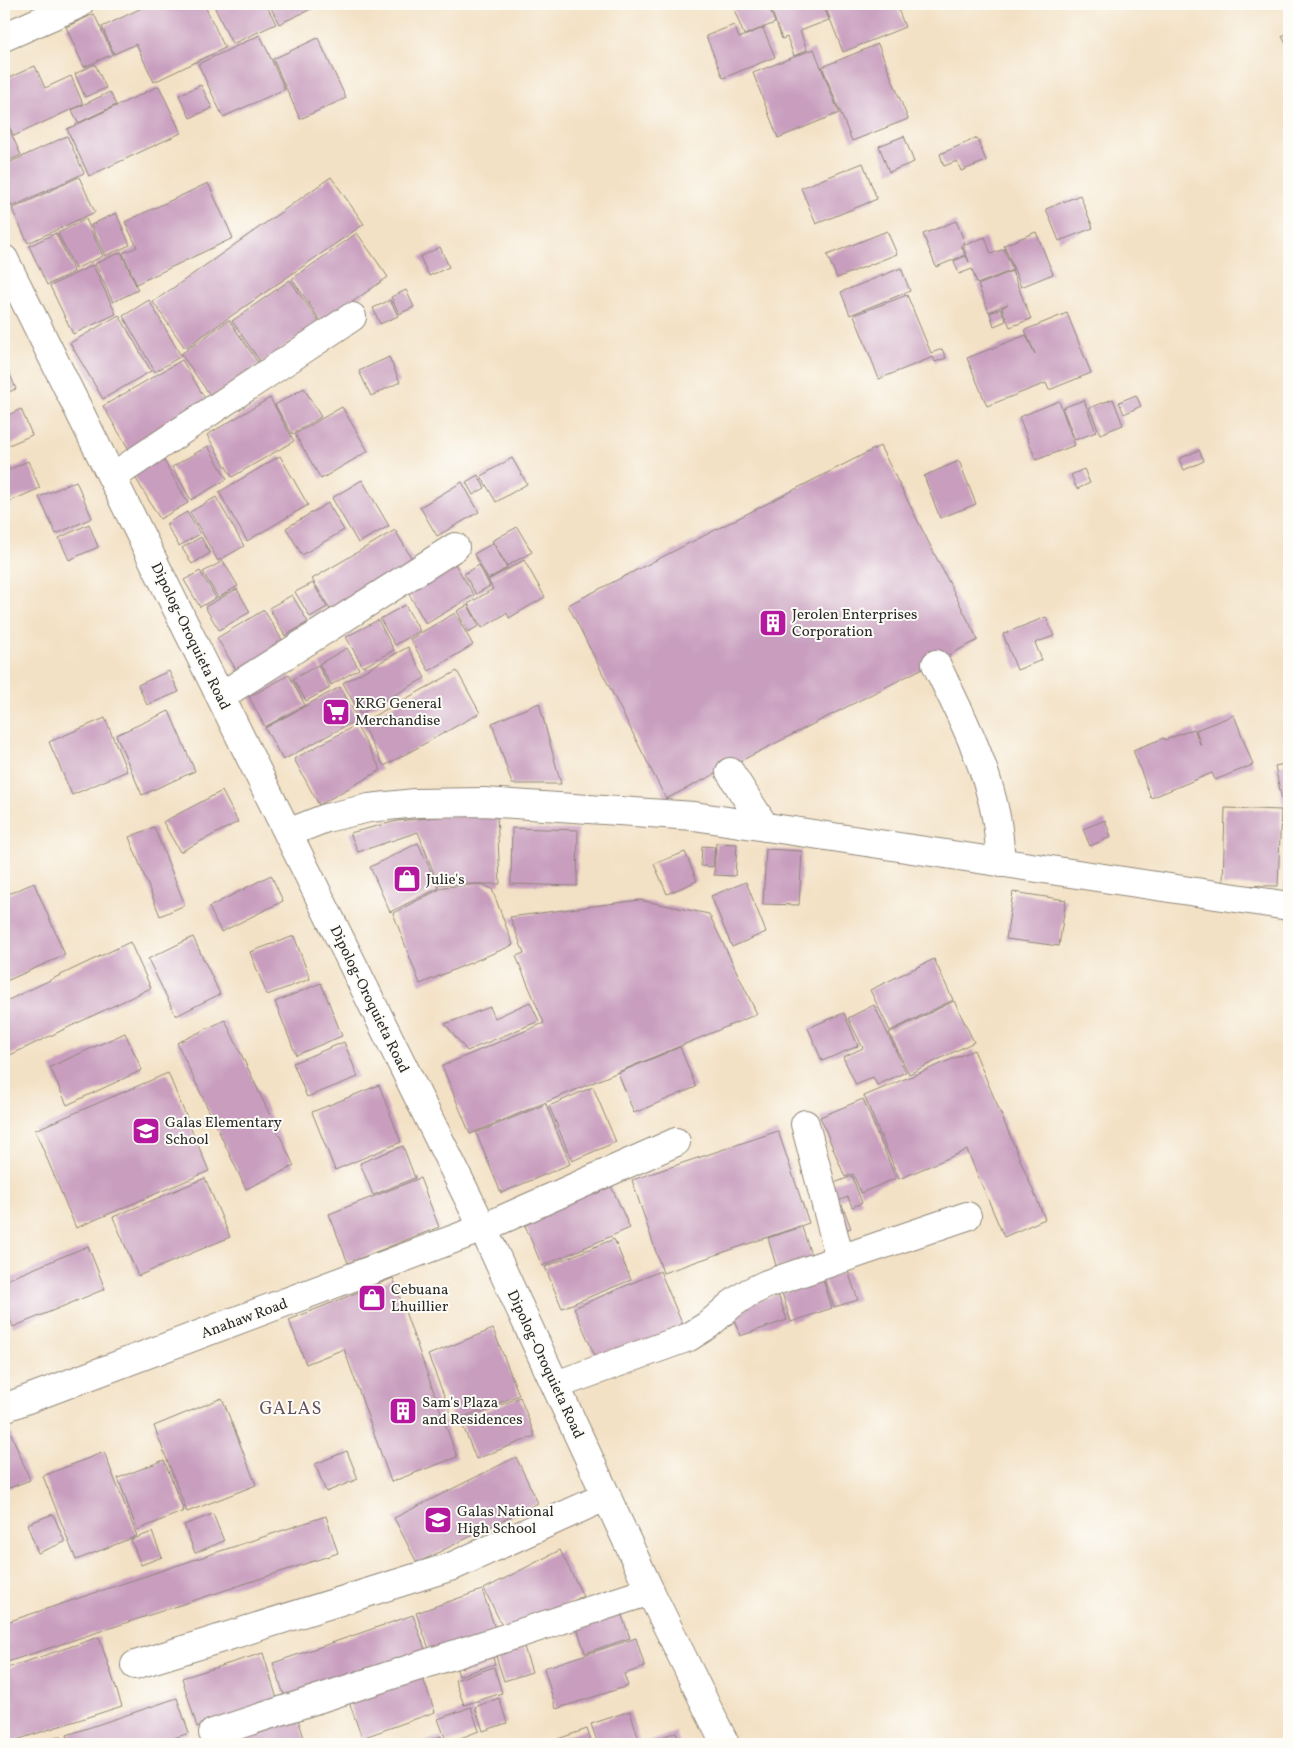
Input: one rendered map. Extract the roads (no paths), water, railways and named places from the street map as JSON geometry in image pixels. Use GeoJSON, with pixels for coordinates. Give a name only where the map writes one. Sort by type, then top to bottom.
{"type":"FeatureCollection","features":[{"type":"Feature","properties":{"kind":"street"},"geometry":{"type":"LineString","coordinates":[[4,37],[80,4]]}},
{"type":"Feature","properties":{"kind":"street","name":"Dipolog-Oroquieta Road"},"geometry":{"type":"LineString","coordinates":[[6,269],[112,477],[484,1228],[650,1591],[725,1744]]}},
{"type":"Feature","properties":{"kind":"street"},"geometry":{"type":"LineString","coordinates":[[112,477],[352,317]]}},
{"type":"Feature","properties":{"kind":"street"},"geometry":{"type":"LineString","coordinates":[[221,696],[455,548]]}},
{"type":"Feature","properties":{"kind":"street"},"geometry":{"type":"LineString","coordinates":[[936,664],[961,714],[980,759],[996,817],[1001,863]]}},
{"type":"Feature","properties":{"kind":"street"},"geometry":{"type":"LineString","coordinates":[[730,772],[765,827]]}},
{"type":"Feature","properties":{"kind":"street"},"geometry":{"type":"LineString","coordinates":[[288,833],[326,818],[369,808],[414,803],[484,802],[601,809],[694,816],[1289,906]]}},
{"type":"Feature","properties":{"kind":"street"},"geometry":{"type":"LineString","coordinates":[[804,1124],[840,1259]]}},
{"type":"Feature","properties":{"kind":"street","name":"Anahaw Road"},"geometry":{"type":"LineString","coordinates":[[4,1408],[484,1228],[676,1142]]}},
{"type":"Feature","properties":{"kind":"street"},"geometry":{"type":"LineString","coordinates":[[556,1385],[688,1337],[708,1325],[748,1293],[767,1284],[967,1216]]}},
{"type":"Feature","properties":{"kind":"street"},"geometry":{"type":"LineString","coordinates":[[135,1665],[453,1566],[607,1496]]}},
{"type":"Feature","properties":{"kind":"street"},"geometry":{"type":"LineString","coordinates":[[213,1733],[650,1591]]}},
{"type":"Feature","properties":{"kind":"place","name":"Jerolen Enterprises Corporation"},"geometry":{"type":"Point","coordinates":[773,623]}},
{"type":"Feature","properties":{"kind":"place","name":"KRG General Merchandise"},"geometry":{"type":"Point","coordinates":[336,712]}},
{"type":"Feature","properties":{"kind":"place","name":"Julie's"},"geometry":{"type":"Point","coordinates":[407,879]}},
{"type":"Feature","properties":{"kind":"place","name":"Galas Elementary School"},"geometry":{"type":"Point","coordinates":[146,1131]}},
{"type":"Feature","properties":{"kind":"place","name":"Cebuana Lhuillier"},"geometry":{"type":"Point","coordinates":[372,1298]}},
{"type":"Feature","properties":{"kind":"place","name":"Sam's Plaza and Residences"},"geometry":{"type":"Point","coordinates":[403,1411]}},
{"type":"Feature","properties":{"kind":"place","name":"Galas National High School"},"geometry":{"type":"Point","coordinates":[438,1520]}},
{"type":"Feature","properties":{"kind":"district","name":"GALAS"},"geometry":{"type":"Point","coordinates":[291,1408]}}]}
